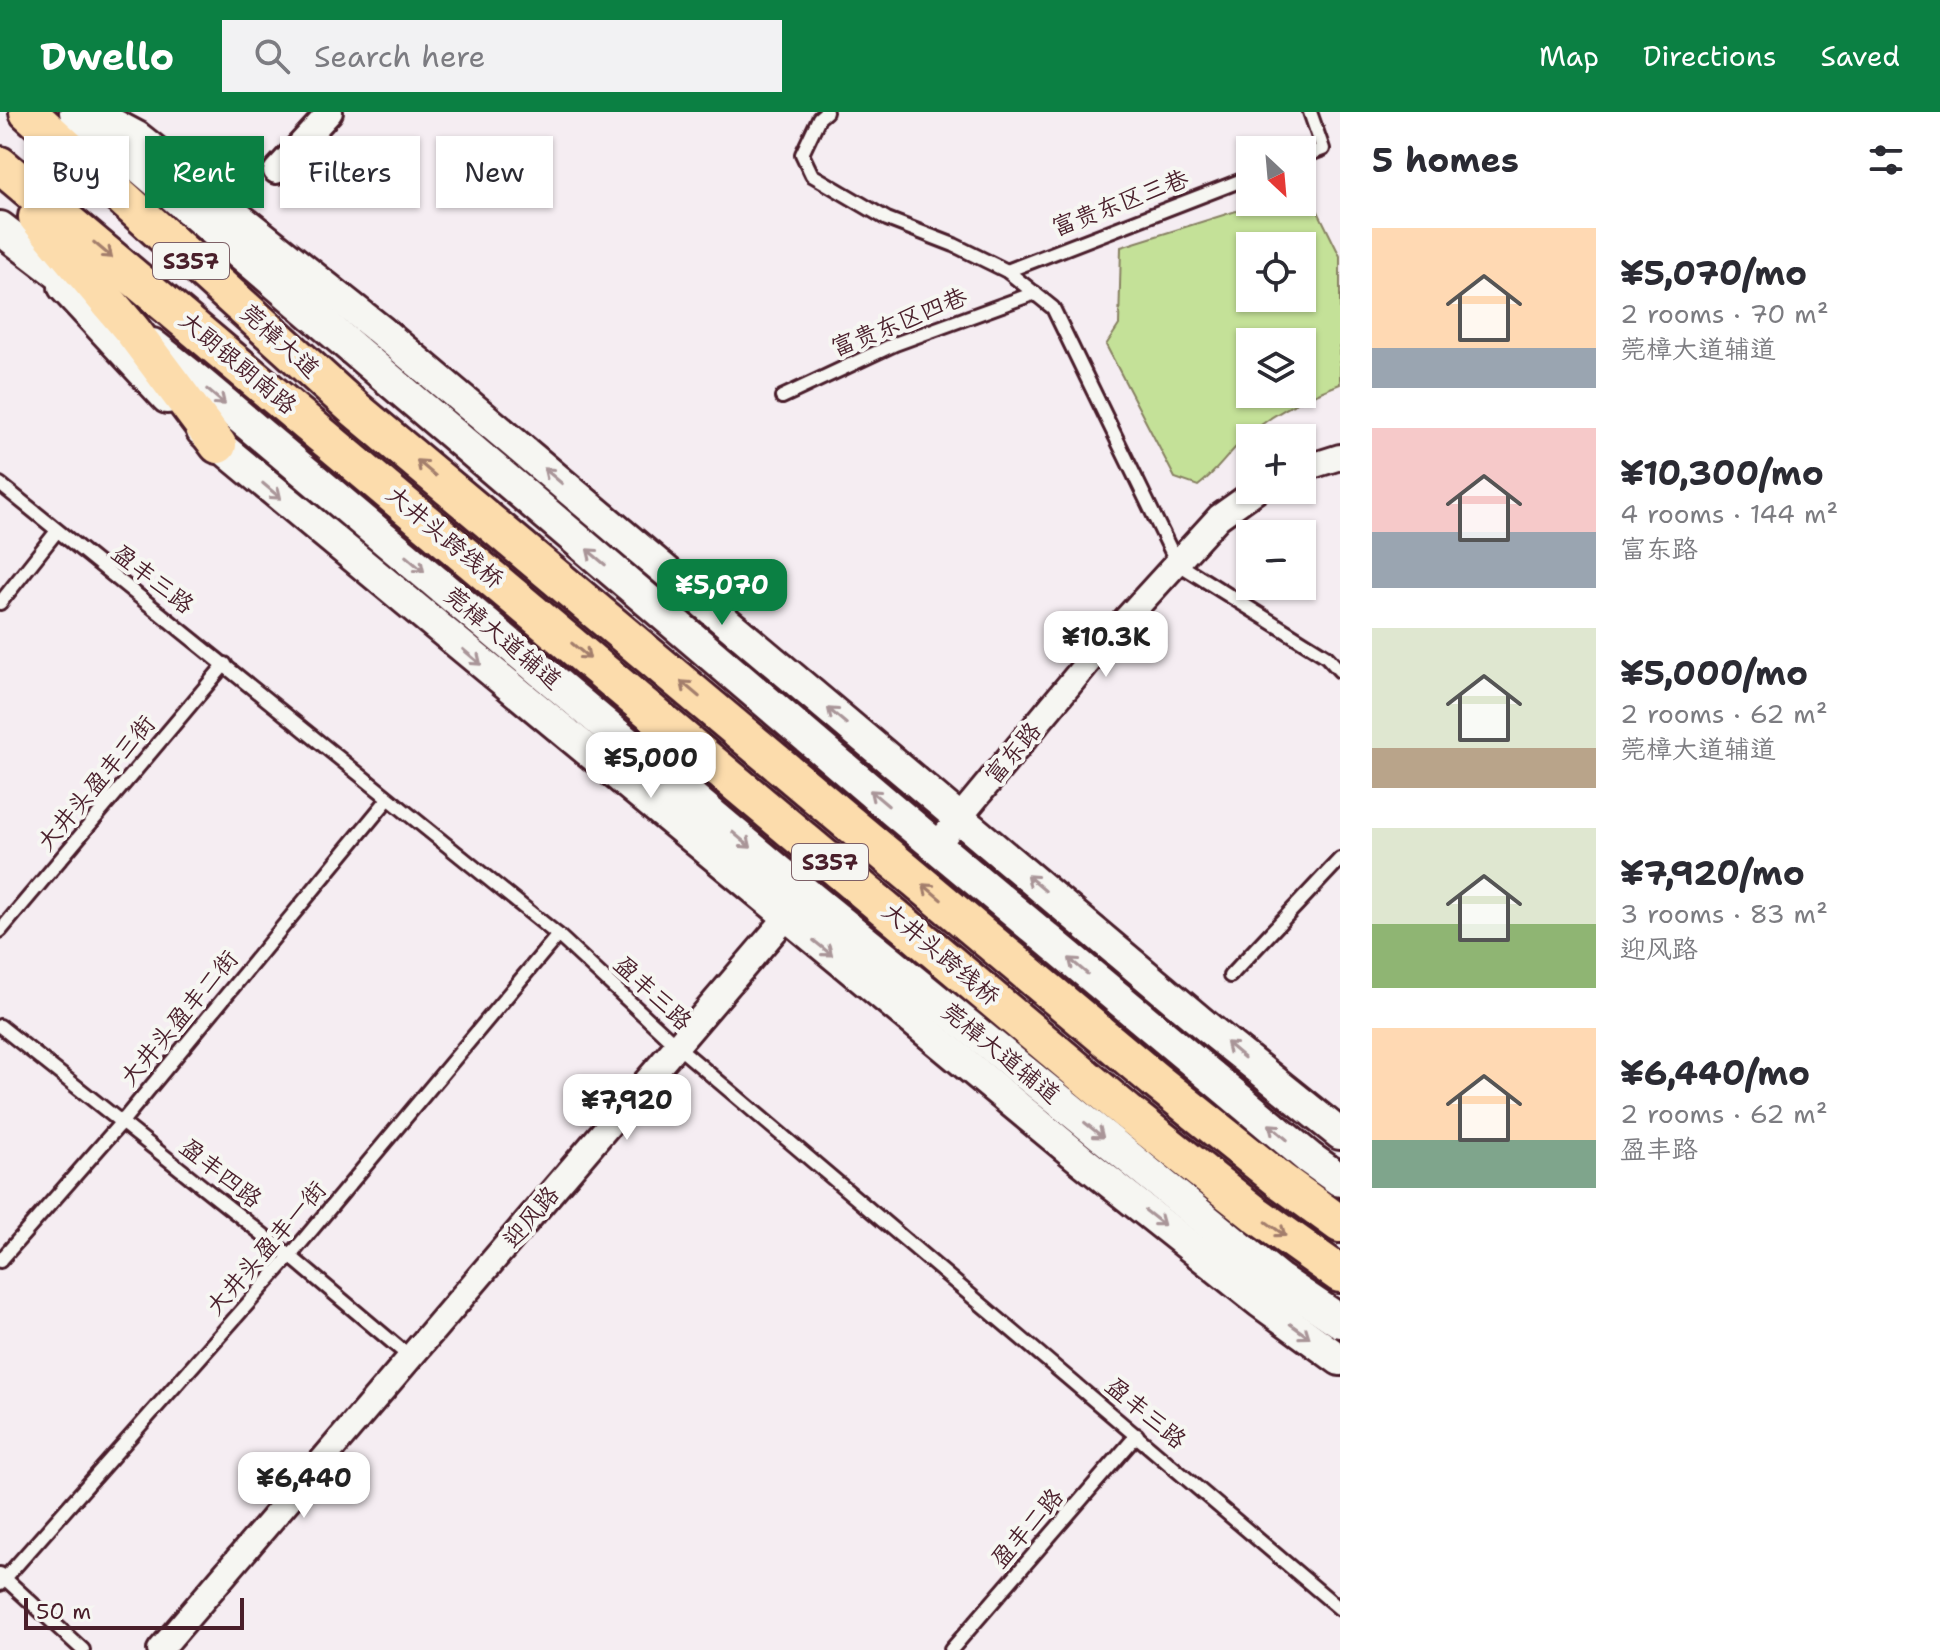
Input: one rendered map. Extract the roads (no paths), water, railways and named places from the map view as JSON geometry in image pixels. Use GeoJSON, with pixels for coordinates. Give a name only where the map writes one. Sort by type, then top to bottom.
{"type":"FeatureCollection","features":[{"type":"Feature","properties":{"kind":"main road","name":"莞樟大道"},"geometry":{"type":"LineString","coordinates":[[28,112],[355,409]]}},
{"type":"Feature","properties":{"kind":"main road"},"geometry":{"type":"LineString","coordinates":[[76,112],[936,846],[1274,1129],[1340,1180]]}},
{"type":"Feature","properties":{"kind":"main road","name":"大朗银朗南路"},"geometry":{"type":"LineString","coordinates":[[0,165],[329,439]]}},
{"type":"Feature","properties":{"kind":"main road"},"geometry":{"type":"LineString","coordinates":[[0,173],[132,330],[218,445]]}},
{"type":"Feature","properties":{"kind":"main road","name":"莞樟大道辅道"},"geometry":{"type":"LineString","coordinates":[[0,228],[201,384],[797,906],[1278,1279],[1340,1321]]}},
{"type":"Feature","properties":{"kind":"main road","name":"大井头跨线桥"},"geometry":{"type":"LineString","coordinates":[[355,409],[1155,1080],[1340,1224]]}},
{"type":"Feature","properties":{"kind":"main road","name":"大井头跨线桥"},"geometry":{"type":"LineString","coordinates":[[329,439],[1127,1112],[1254,1213],[1340,1274]]}},
{"type":"Feature","properties":{"kind":"street"},"geometry":{"type":"LineString","coordinates":[[90,112],[137,137],[380,330],[1285,1092],[1340,1134]]}},
{"type":"Feature","properties":{"kind":"street"},"geometry":{"type":"LineString","coordinates":[[276,171],[330,112]]}},
{"type":"Feature","properties":{"kind":"street"},"geometry":{"type":"LineString","coordinates":[[39,259],[145,376],[218,445],[797,906],[1083,1161],[1260,1302],[1340,1360]]}},
{"type":"Feature","properties":{"kind":"street"},"geometry":{"type":"LineString","coordinates":[[1316,465],[1340,457]]}},
{"type":"Feature","properties":{"kind":"street","name":"富东路"},"geometry":{"type":"LineString","coordinates":[[936,846],[1103,644],[1219,517],[1237,504]]}},
{"type":"Feature","properties":{"kind":"street","name":"迎风路"},"geometry":{"type":"LineString","coordinates":[[160,1650],[797,906]]}},
{"type":"Feature","properties":{"kind":"lane"},"geometry":{"type":"LineString","coordinates":[[826,112],[819,118],[802,154],[812,175],[887,219],[954,245],[1007,271],[1053,308],[1177,563],[1326,656],[1340,671]]}},
{"type":"Feature","properties":{"kind":"lane"},"geometry":{"type":"LineString","coordinates":[[1310,112],[1323,149],[1316,152]]}},
{"type":"Feature","properties":{"kind":"lane","name":"富贵东区三巷"},"geometry":{"type":"LineString","coordinates":[[1007,271],[1236,182]]}},
{"type":"Feature","properties":{"kind":"lane","name":"富贵东区四巷"},"geometry":{"type":"LineString","coordinates":[[782,397],[895,344],[1035,293]]}},
{"type":"Feature","properties":{"kind":"lane","name":"盈丰三路"},"geometry":{"type":"LineString","coordinates":[[0,484],[558,935],[677,1046],[1340,1609]]}},
{"type":"Feature","properties":{"kind":"lane"},"geometry":{"type":"LineString","coordinates":[[0,603],[57,531]]}},
{"type":"Feature","properties":{"kind":"lane","name":"大井头盈丰三街"},"geometry":{"type":"LineString","coordinates":[[0,931],[225,664]]}},
{"type":"Feature","properties":{"kind":"lane","name":"大井头盈丰二街"},"geometry":{"type":"LineString","coordinates":[[0,1261],[121,1123],[388,799]]}},
{"type":"Feature","properties":{"kind":"lane"},"geometry":{"type":"LineString","coordinates":[[1230,976],[1340,859]]}},
{"type":"Feature","properties":{"kind":"lane","name":"大井头盈丰一街"},"geometry":{"type":"LineString","coordinates":[[2,1579],[290,1256],[558,935]]}},
{"type":"Feature","properties":{"kind":"lane","name":"盈丰四路"},"geometry":{"type":"LineString","coordinates":[[0,1026],[290,1256],[411,1358]]}},
{"type":"Feature","properties":{"kind":"lane","name":"盈丰二路"},"geometry":{"type":"LineString","coordinates":[[951,1650],[1137,1435]]}},
{"type":"Feature","properties":{"kind":"lane"},"geometry":{"type":"LineString","coordinates":[[2,1579],[83,1650]]}}]}
